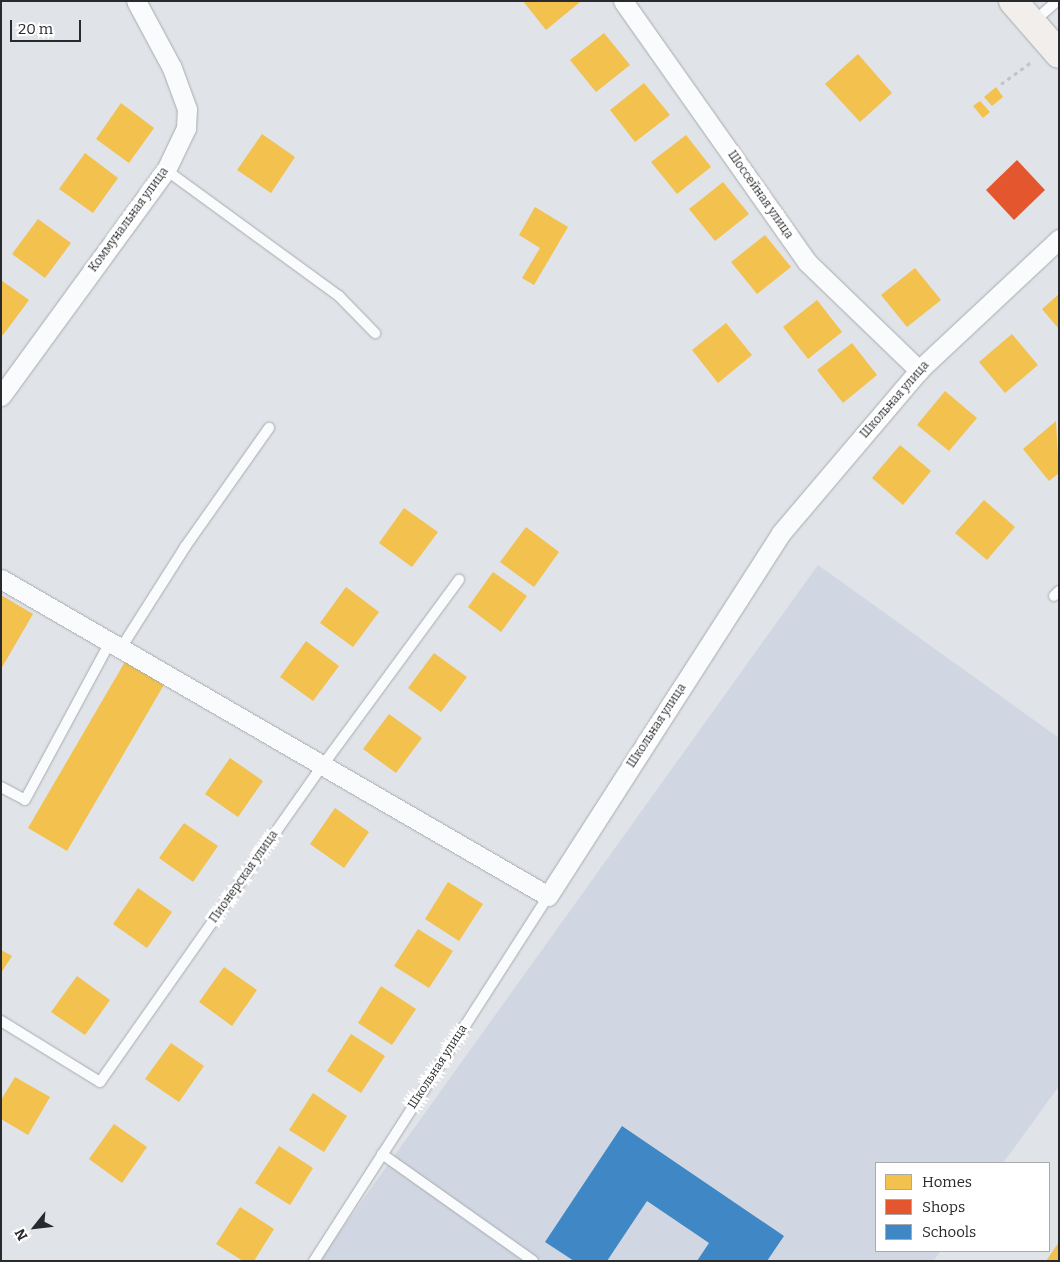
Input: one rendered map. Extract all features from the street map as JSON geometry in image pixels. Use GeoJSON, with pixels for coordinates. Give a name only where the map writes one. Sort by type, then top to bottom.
{"type":"FeatureCollection","features":[{"type":"Feature","properties":{"kind":"main road"},"geometry":{"type":"LineString","coordinates":[[1013,1],[1056,51]]}},
{"type":"Feature","properties":{"kind":"street","name":"Коммунальная улица"},"geometry":{"type":"LineString","coordinates":[[1,396],[166,170],[186,128],[187,109],[172,68],[136,1]]}},
{"type":"Feature","properties":{"kind":"street","name":"Шоссейная улица"},"geometry":{"type":"LineString","coordinates":[[623,1],[807,262],[919,370]]}},
{"type":"Feature","properties":{"kind":"street","name":"Школьная улица"},"geometry":{"type":"LineString","coordinates":[[548,896],[781,533],[919,370],[1059,238]]}},
{"type":"Feature","properties":{"kind":"street"},"geometry":{"type":"LineString","coordinates":[[1,579],[548,896]]}},
{"type":"Feature","properties":{"kind":"lane"},"geometry":{"type":"LineString","coordinates":[[1032,22],[1057,1]]}},
{"type":"Feature","properties":{"kind":"lane"},"geometry":{"type":"LineString","coordinates":[[166,170],[339,296],[374,333]]}},
{"type":"Feature","properties":{"kind":"lane"},"geometry":{"type":"LineString","coordinates":[[1,788],[24,800],[116,645],[269,428]]}},
{"type":"Feature","properties":{"kind":"lane","name":"Пионерская улица"},"geometry":{"type":"LineString","coordinates":[[1,1021],[100,1082],[323,765],[459,580]]}},
{"type":"Feature","properties":{"kind":"lane","name":"Школьная улица"},"geometry":{"type":"LineString","coordinates":[[314,1261],[548,896]]}},
{"type":"Feature","properties":{"kind":"lane"},"geometry":{"type":"LineString","coordinates":[[382,1154],[533,1261]]}},
{"type":"Feature","properties":{"kind":"path"},"geometry":{"type":"LineString","coordinates":[[1001,84],[1056,51]]}},
{"type":"Feature","properties":{"kind":"shaded area"},"geometry":{"type":"Polygon","coordinates":[[[818,565],[1059,738],[1059,1086],[1004,1162],[875,1162],[875,1252],[940,1252],[933,1261],[325,1261],[321,1258],[818,565]]]}},
{"type":"Feature","properties":{"kind":"building: Homes"},"geometry":{"type":"Polygon","coordinates":[[[523,1],[579,1],[580,2],[546,30],[523,1]]]}},
{"type":"Feature","properties":{"kind":"building: Homes"},"geometry":{"type":"Polygon","coordinates":[[[604,33],[630,65],[596,92],[570,60],[604,33]]]}},
{"type":"Feature","properties":{"kind":"building: Homes"},"geometry":{"type":"Polygon","coordinates":[[[858,54],[892,93],[860,122],[825,84],[858,54]]]}},
{"type":"Feature","properties":{"kind":"building: Homes"},"geometry":{"type":"Polygon","coordinates":[[[644,83],[670,115],[635,142],[610,110],[644,83]]]}},
{"type":"Feature","properties":{"kind":"building: Homes"},"geometry":{"type":"Polygon","coordinates":[[[996,87],[1003,97],[992,106],[984,97],[996,87]]]}},
{"type":"Feature","properties":{"kind":"building: Homes"},"geometry":{"type":"Polygon","coordinates":[[[980,101],[990,112],[983,118],[973,106],[980,101]]]}},
{"type":"Feature","properties":{"kind":"building: Homes"},"geometry":{"type":"Polygon","coordinates":[[[121,103],[154,128],[129,163],[96,139],[121,103]]]}},
{"type":"Feature","properties":{"kind":"building: Homes"},"geometry":{"type":"Polygon","coordinates":[[[262,134],[295,157],[271,193],[237,170],[262,134]]]}},
{"type":"Feature","properties":{"kind":"building: Homes"},"geometry":{"type":"Polygon","coordinates":[[[686,135],[711,167],[677,194],[651,162],[686,135]]]}},
{"type":"Feature","properties":{"kind":"building: Homes"},"geometry":{"type":"Polygon","coordinates":[[[85,153],[118,178],[93,213],[59,189],[85,153]]]}},
{"type":"Feature","properties":{"kind":"building: Homes"},"geometry":{"type":"Polygon","coordinates":[[[723,182],[749,214],[715,241],[689,209],[723,182]]]}},
{"type":"Feature","properties":{"kind":"building: Homes"},"geometry":{"type":"Polygon","coordinates":[[[535,207],[568,227],[534,285],[522,278],[540,248],[519,235],[535,207]]]}},
{"type":"Feature","properties":{"kind":"building: Homes"},"geometry":{"type":"Polygon","coordinates":[[[38,219],[71,243],[45,278],[12,254],[38,219]]]}},
{"type":"Feature","properties":{"kind":"building: Homes"},"geometry":{"type":"Polygon","coordinates":[[[765,235],[791,267],[757,294],[731,262],[765,235]]]}},
{"type":"Feature","properties":{"kind":"building: Homes"},"geometry":{"type":"Polygon","coordinates":[[[915,268],[941,300],[907,327],[881,295],[915,268]]]}},
{"type":"Feature","properties":{"kind":"building: Homes"},"geometry":{"type":"Polygon","coordinates":[[[1,280],[29,300],[3,335],[1,334],[1,280]]]}},
{"type":"Feature","properties":{"kind":"building: Homes"},"geometry":{"type":"Polygon","coordinates":[[[1059,294],[1059,329],[1042,309],[1059,294]]]}},
{"type":"Feature","properties":{"kind":"building: Homes"},"geometry":{"type":"Polygon","coordinates":[[[817,300],[842,332],[808,359],[783,327],[817,300]]]}},
{"type":"Feature","properties":{"kind":"building: Homes"},"geometry":{"type":"Polygon","coordinates":[[[726,323],[752,355],[718,383],[692,350],[726,323]]]}},
{"type":"Feature","properties":{"kind":"building: Homes"},"geometry":{"type":"Polygon","coordinates":[[[1012,334],[1038,365],[1005,393],[979,362],[1012,334]]]}},
{"type":"Feature","properties":{"kind":"building: Homes"},"geometry":{"type":"Polygon","coordinates":[[[852,343],[877,375],[843,403],[817,370],[852,343]]]}},
{"type":"Feature","properties":{"kind":"building: Homes"},"geometry":{"type":"Polygon","coordinates":[[[945,391],[977,418],[949,451],[917,425],[945,391]]]}},
{"type":"Feature","properties":{"kind":"building: Homes"},"geometry":{"type":"Polygon","coordinates":[[[1056,421],[1059,473],[1049,481],[1023,449],[1056,421]]]}},
{"type":"Feature","properties":{"kind":"building: Homes"},"geometry":{"type":"Polygon","coordinates":[[[900,445],[931,471],[903,505],[872,478],[900,445]]]}},
{"type":"Feature","properties":{"kind":"building: Homes"},"geometry":{"type":"Polygon","coordinates":[[[984,500],[1015,527],[987,560],[955,533],[984,500]]]}},
{"type":"Feature","properties":{"kind":"building: Homes"},"geometry":{"type":"Polygon","coordinates":[[[404,508],[438,532],[412,567],[379,543],[404,508]]]}},
{"type":"Feature","properties":{"kind":"building: Homes"},"geometry":{"type":"Polygon","coordinates":[[[526,527],[559,552],[534,587],[500,562],[526,527]]]}},
{"type":"Feature","properties":{"kind":"building: Homes"},"geometry":{"type":"Polygon","coordinates":[[[493,572],[527,596],[501,632],[468,607],[493,572]]]}},
{"type":"Feature","properties":{"kind":"building: Homes"},"geometry":{"type":"Polygon","coordinates":[[[346,587],[379,612],[353,647],[320,623],[346,587]]]}},
{"type":"Feature","properties":{"kind":"building: Homes"},"geometry":{"type":"Polygon","coordinates":[[[1,595],[33,614],[1,669],[1,595]]]}},
{"type":"Feature","properties":{"kind":"building: Homes"},"geometry":{"type":"Polygon","coordinates":[[[306,641],[339,666],[313,701],[280,677],[306,641]]]}},
{"type":"Feature","properties":{"kind":"building: Homes"},"geometry":{"type":"Polygon","coordinates":[[[434,653],[467,677],[441,712],[408,688],[434,653]]]}},
{"type":"Feature","properties":{"kind":"building: Homes"},"geometry":{"type":"Polygon","coordinates":[[[126,660],[165,683],[67,851],[28,828],[126,660]]]}},
{"type":"Feature","properties":{"kind":"building: Homes"},"geometry":{"type":"Polygon","coordinates":[[[389,714],[422,738],[396,773],[363,749],[389,714]]]}},
{"type":"Feature","properties":{"kind":"building: Homes"},"geometry":{"type":"Polygon","coordinates":[[[230,758],[263,781],[238,817],[205,794],[230,758]]]}},
{"type":"Feature","properties":{"kind":"building: Homes"},"geometry":{"type":"Polygon","coordinates":[[[335,808],[369,832],[344,868],[310,844],[335,808]]]}},
{"type":"Feature","properties":{"kind":"building: Homes"},"geometry":{"type":"Polygon","coordinates":[[[184,823],[218,846],[193,882],[159,858],[184,823]]]}},
{"type":"Feature","properties":{"kind":"building: Homes"},"geometry":{"type":"Polygon","coordinates":[[[448,882],[483,904],[459,941],[425,919],[448,882]]]}},
{"type":"Feature","properties":{"kind":"building: Homes"},"geometry":{"type":"Polygon","coordinates":[[[138,888],[172,912],[147,948],[113,924],[138,888]]]}},
{"type":"Feature","properties":{"kind":"building: Homes"},"geometry":{"type":"Polygon","coordinates":[[[418,929],[453,951],[429,988],[394,966],[418,929]]]}},
{"type":"Feature","properties":{"kind":"building: Homes"},"geometry":{"type":"Polygon","coordinates":[[[1,950],[12,956],[1,973],[1,950]]]}},
{"type":"Feature","properties":{"kind":"building: Homes"},"geometry":{"type":"Polygon","coordinates":[[[224,967],[257,990],[232,1026],[199,1002],[224,967]]]}},
{"type":"Feature","properties":{"kind":"building: Homes"},"geometry":{"type":"Polygon","coordinates":[[[77,976],[110,1000],[85,1035],[51,1012],[77,976]]]}},
{"type":"Feature","properties":{"kind":"building: Homes"},"geometry":{"type":"Polygon","coordinates":[[[381,986],[416,1009],[392,1045],[358,1023],[381,986]]]}},
{"type":"Feature","properties":{"kind":"building: Homes"},"geometry":{"type":"Polygon","coordinates":[[[351,1034],[385,1056],[361,1093],[327,1071],[351,1034]]]}},
{"type":"Feature","properties":{"kind":"building: Homes"},"geometry":{"type":"Polygon","coordinates":[[[171,1043],[204,1066],[179,1102],[145,1079],[171,1043]]]}},
{"type":"Feature","properties":{"kind":"building: Homes"},"geometry":{"type":"Polygon","coordinates":[[[15,1077],[50,1097],[28,1135],[1,1119],[1,1100],[15,1077]]]}},
{"type":"Feature","properties":{"kind":"building: Homes"},"geometry":{"type":"Polygon","coordinates":[[[313,1093],[347,1116],[324,1152],[289,1130],[313,1093]]]}},
{"type":"Feature","properties":{"kind":"building: Homes"},"geometry":{"type":"Polygon","coordinates":[[[114,1124],[147,1147],[122,1183],[89,1159],[114,1124]]]}},
{"type":"Feature","properties":{"kind":"building: Homes"},"geometry":{"type":"Polygon","coordinates":[[[279,1146],[313,1168],[290,1205],[255,1183],[279,1146]]]}},
{"type":"Feature","properties":{"kind":"building: Homes"},"geometry":{"type":"Polygon","coordinates":[[[240,1207],[274,1229],[254,1261],[243,1261],[216,1244],[240,1207]]]}},
{"type":"Feature","properties":{"kind":"building: Homes"},"geometry":{"type":"Polygon","coordinates":[[[1059,1242],[1059,1261],[1046,1261],[1059,1242]]]}},
{"type":"Feature","properties":{"kind":"building: Shops"},"geometry":{"type":"Polygon","coordinates":[[[1017,160],[1045,190],[1014,220],[986,190],[1017,160]]]}},
{"type":"Feature","properties":{"kind":"building: Schools"},"geometry":{"type":"Polygon","coordinates":[[[622,1126],[784,1236],[767,1261],[697,1261],[709,1243],[647,1201],[607,1261],[574,1261],[545,1242],[622,1126]]]}}]}
